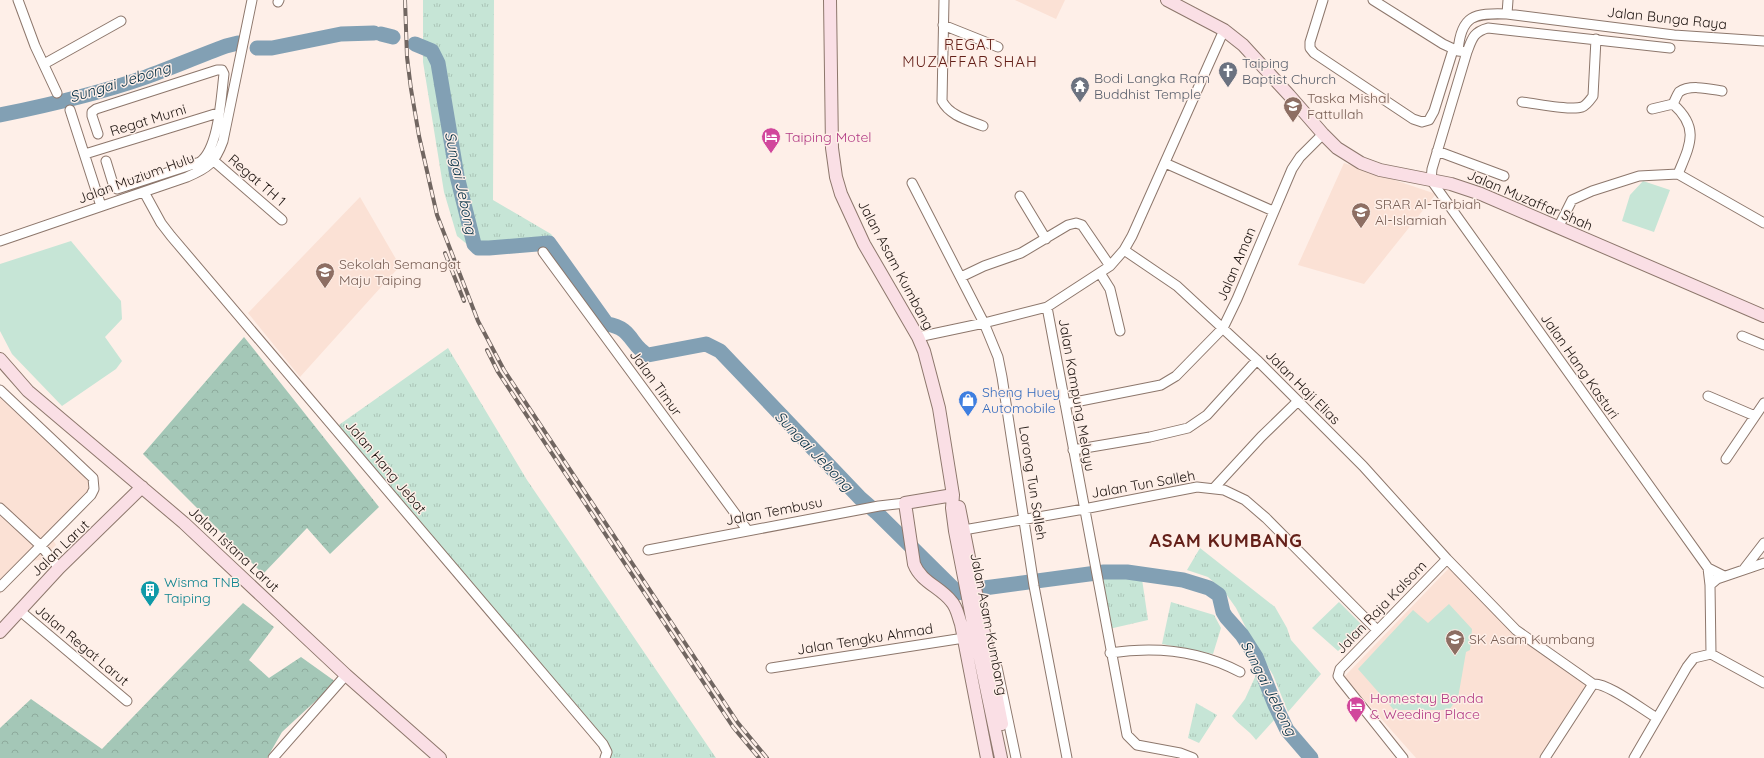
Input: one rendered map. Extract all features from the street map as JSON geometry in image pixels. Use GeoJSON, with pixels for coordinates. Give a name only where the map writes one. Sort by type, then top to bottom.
{"type":"FeatureCollection","features":[{"type":"Feature","properties":{"kind":"main road","name":"Jalan Asam Kumbang"},"geometry":{"type":"LineString","coordinates":[[830,0],[832,148],[836,177],[841,194],[864,244],[918,337],[924,351],[935,389],[953,495],[952,508],[960,530],[975,605],[1001,758]]}},
{"type":"Feature","properties":{"kind":"main road","name":"Jalan Muzaffar Shah"},"geometry":{"type":"LineString","coordinates":[[1167,0],[1224,30],[1243,45],[1323,134],[1337,148],[1361,163],[1380,170],[1431,180],[1481,194],[1764,316]]}},
{"type":"Feature","properties":{"kind":"main road","name":"Jalan Istana Larut"},"geometry":{"type":"LineString","coordinates":[[0,350],[3,362],[28,391],[53,414],[184,523],[236,570],[346,675],[440,758]]}},
{"type":"Feature","properties":{"kind":"main road","name":"Jalan Larut"},"geometry":{"type":"LineString","coordinates":[[0,632],[59,568],[142,488]]}},
{"type":"Feature","properties":{"kind":"main road","name":"Jalan Tembusu"},"geometry":{"type":"LineString","coordinates":[[905,503],[953,495]]}},
{"type":"Feature","properties":{"kind":"main road","name":"Jalan Asam Kumbang"},"geometry":{"type":"LineString","coordinates":[[905,503],[914,564],[920,576],[954,604],[961,624],[987,758]]}},
{"type":"Feature","properties":{"kind":"main road","name":"Jalan Asam Kumbang"},"geometry":{"type":"LineString","coordinates":[[982,648],[1009,758]]}},
{"type":"Feature","properties":{"kind":"street"},"geometry":{"type":"LineString","coordinates":[[18,0],[35,46],[57,93]]}},
{"type":"Feature","properties":{"kind":"street","name":"Jalan Muzium Hulu"},"geometry":{"type":"LineString","coordinates":[[0,241],[187,177],[202,170],[214,161],[224,141],[252,0]]}},
{"type":"Feature","properties":{"kind":"street"},"geometry":{"type":"LineString","coordinates":[[944,0],[942,101],[946,108],[954,114],[983,126]]}},
{"type":"Feature","properties":{"kind":"street"},"geometry":{"type":"LineString","coordinates":[[1323,0],[1310,42],[1310,48],[1314,53],[1413,119],[1422,122],[1429,120],[1459,51],[1377,1]]}},
{"type":"Feature","properties":{"kind":"street"},"geometry":{"type":"LineString","coordinates":[[1507,14],[1508,0]]}},
{"type":"Feature","properties":{"kind":"street","name":"Jalan Bunga Raya"},"geometry":{"type":"LineString","coordinates":[[1431,180],[1459,51],[1459,34],[1465,24],[1470,20],[1486,13],[1507,14],[1674,35],[1764,39]]}},
{"type":"Feature","properties":{"kind":"street"},"geometry":{"type":"LineString","coordinates":[[44,64],[121,21]]}},
{"type":"Feature","properties":{"kind":"street"},"geometry":{"type":"LineString","coordinates":[[943,25],[998,47]]}},
{"type":"Feature","properties":{"kind":"street","name":"Jalan Bunga Raya"},"geometry":{"type":"LineString","coordinates":[[1459,51],[1479,30],[1488,28],[1670,48]]}},
{"type":"Feature","properties":{"kind":"street"},"geometry":{"type":"LineString","coordinates":[[918,337],[984,323],[1047,307],[1110,266],[1124,250],[1224,30]]}},
{"type":"Feature","properties":{"kind":"street"},"geometry":{"type":"LineString","coordinates":[[1522,102],[1566,108],[1581,108],[1589,102],[1593,96],[1596,39]]}},
{"type":"Feature","properties":{"kind":"street"},"geometry":{"type":"LineString","coordinates":[[98,134],[92,116],[92,112],[96,108],[217,70],[222,70],[224,74],[215,135],[205,158],[200,162],[117,189],[114,186],[106,161]]}},
{"type":"Feature","properties":{"kind":"street"},"geometry":{"type":"LineString","coordinates":[[1652,109],[1673,104],[1679,93],[1686,89],[1704,88],[1722,91]]}},
{"type":"Feature","properties":{"kind":"street"},"geometry":{"type":"LineString","coordinates":[[1673,104],[1681,112],[1690,126],[1690,139],[1678,174]]}},
{"type":"Feature","properties":{"kind":"street"},"geometry":{"type":"LineString","coordinates":[[70,110],[101,206]]}},
{"type":"Feature","properties":{"kind":"street","name":"Regat Murni"},"geometry":{"type":"LineString","coordinates":[[85,154],[218,113]]}},
{"type":"Feature","properties":{"kind":"street","name":"Jalan Aman"},"geometry":{"type":"LineString","coordinates":[[1065,404],[1161,385],[1176,376],[1223,328],[1292,169],[1300,157],[1323,134]]}},
{"type":"Feature","properties":{"kind":"street"},"geometry":{"type":"LineString","coordinates":[[1437,151],[1504,176]]}},
{"type":"Feature","properties":{"kind":"street","name":"Regat TH 1"},"geometry":{"type":"LineString","coordinates":[[214,161],[282,220]]}},
{"type":"Feature","properties":{"kind":"street"},"geometry":{"type":"LineString","coordinates":[[1164,163],[1273,211]]}},
{"type":"Feature","properties":{"kind":"street"},"geometry":{"type":"LineString","coordinates":[[1558,228],[1572,200],[1592,191],[1638,176],[1678,174],[1764,223]]}},
{"type":"Feature","properties":{"kind":"street","name":"Jalan Hang Kasturi"},"geometry":{"type":"LineString","coordinates":[[1431,180],[1708,568]]}},
{"type":"Feature","properties":{"kind":"street","name":"Lorong Tun Salleh"},"geometry":{"type":"LineString","coordinates":[[912,183],[984,323],[998,357],[1034,586],[1067,758]]}},
{"type":"Feature","properties":{"kind":"street","name":"Jalan Hang Jebat"},"geometry":{"type":"LineString","coordinates":[[144,192],[161,223],[171,236],[603,744],[607,752],[605,758]]}},
{"type":"Feature","properties":{"kind":"street"},"geometry":{"type":"LineString","coordinates":[[1020,196],[1046,239]]}},
{"type":"Feature","properties":{"kind":"street"},"geometry":{"type":"LineString","coordinates":[[960,277],[984,266],[1021,254],[1068,225],[1076,223],[1082,225],[1110,266]]}},
{"type":"Feature","properties":{"kind":"street","name":"Jalan Haji Elias"},"geometry":{"type":"LineString","coordinates":[[1124,250],[1177,286],[1257,360],[1297,402],[1363,466],[1447,559],[1521,634],[1593,684],[1599,683],[1608,687],[1657,718]]}},
{"type":"Feature","properties":{"kind":"street","name":"Jalan Timur"},"geometry":{"type":"LineString","coordinates":[[543,252],[748,531]]}},
{"type":"Feature","properties":{"kind":"street"},"geometry":{"type":"LineString","coordinates":[[1100,273],[1110,289],[1120,331]]}},
{"type":"Feature","properties":{"kind":"street","name":"Jalan Kampung Melayu"},"geometry":{"type":"LineString","coordinates":[[1047,307],[1123,721],[1129,738],[1137,745],[1180,752],[1193,758]]}},
{"type":"Feature","properties":{"kind":"street"},"geometry":{"type":"LineString","coordinates":[[1742,336],[1764,345]]}},
{"type":"Feature","properties":{"kind":"street"},"geometry":{"type":"LineString","coordinates":[[1073,450],[1156,436],[1188,428],[1206,415],[1257,360]]}},
{"type":"Feature","properties":{"kind":"street"},"geometry":{"type":"LineString","coordinates":[[0,390],[93,478],[94,489],[90,495],[0,588]]}},
{"type":"Feature","properties":{"kind":"street"},"geometry":{"type":"LineString","coordinates":[[1708,396],[1755,416]]}},
{"type":"Feature","properties":{"kind":"street"},"geometry":{"type":"LineString","coordinates":[[1214,488],[1261,437],[1297,402]]}},
{"type":"Feature","properties":{"kind":"street"},"geometry":{"type":"LineString","coordinates":[[1726,459],[1764,403]]}},
{"type":"Feature","properties":{"kind":"street","name":"Jalan Tun Salleh"},"geometry":{"type":"LineString","coordinates":[[960,530],[1084,509],[1197,487],[1224,490],[1245,500],[1261,513],[1377,630]]}},
{"type":"Feature","properties":{"kind":"street","name":"Jalan Tembusu"},"geometry":{"type":"LineString","coordinates":[[648,550],[879,506],[905,503]]}},
{"type":"Feature","properties":{"kind":"street"},"geometry":{"type":"LineString","coordinates":[[0,508],[40,546],[59,568]]}},
{"type":"Feature","properties":{"kind":"street"},"geometry":{"type":"LineString","coordinates":[[1744,569],[1764,542]]}},
{"type":"Feature","properties":{"kind":"street","name":"Jalan Raja Kalsom"},"geometry":{"type":"LineString","coordinates":[[1404,758],[1338,676],[1340,669],[1447,559]]}},
{"type":"Feature","properties":{"kind":"street"},"geometry":{"type":"LineString","coordinates":[[1710,585],[1717,579],[1724,576],[1764,563]]}},
{"type":"Feature","properties":{"kind":"street"},"geometry":{"type":"LineString","coordinates":[[1708,568],[1724,576]]}},
{"type":"Feature","properties":{"kind":"street"},"geometry":{"type":"LineString","coordinates":[[1708,568],[1710,585],[1711,654]]}},
{"type":"Feature","properties":{"kind":"street","name":"Jalan Asam Kumbang"},"geometry":{"type":"LineString","coordinates":[[975,605],[985,619],[988,628],[1016,758]]}},
{"type":"Feature","properties":{"kind":"street","name":"Jalan Regat Larut"},"geometry":{"type":"LineString","coordinates":[[19,610],[127,701]]}},
{"type":"Feature","properties":{"kind":"street","name":"Jalan Tengku Ahmad"},"geometry":{"type":"LineString","coordinates":[[771,668],[964,638]]}},
{"type":"Feature","properties":{"kind":"street"},"geometry":{"type":"LineString","coordinates":[[1110,653],[1145,649],[1180,652],[1214,660],[1240,672]]}},
{"type":"Feature","properties":{"kind":"street"},"geometry":{"type":"LineString","coordinates":[[1634,758],[1687,667],[1694,658],[1711,654],[1764,684]]}},
{"type":"Feature","properties":{"kind":"street"},"geometry":{"type":"LineString","coordinates":[[272,758],[346,675]]}},
{"type":"Feature","properties":{"kind":"street"},"geometry":{"type":"LineString","coordinates":[[1545,758],[1593,684]]}},
{"type":"Feature","properties":{"kind":"shaded area"},"geometry":{"type":"Polygon","coordinates":[[[1015,0],[1065,0],[1056,19],[1015,0]]]}},
{"type":"Feature","properties":{"kind":"shaded area","name":"SRAR Al-Tarbiah Al-Islamiah"},"geometry":{"type":"Polygon","coordinates":[[[1344,163],[1436,194],[1364,284],[1298,265],[1344,163]]]}},
{"type":"Feature","properties":{"kind":"shaded area","name":"Sekolah Semangat Maju Taiping"},"geometry":{"type":"Polygon","coordinates":[[[360,197],[400,266],[300,377],[248,313],[360,197]]]}},
{"type":"Feature","properties":{"kind":"shaded area"},"geometry":{"type":"Polygon","coordinates":[[[0,387],[96,478],[94,497],[53,540],[56,545],[41,560],[30,561],[0,594],[0,387]]]}},
{"type":"Feature","properties":{"kind":"shaded area","name":"SK Asam Kumbang"},"geometry":{"type":"Polygon","coordinates":[[[1450,567],[1514,635],[1589,685],[1539,758],[1416,758],[1344,677],[1450,567]]]}},
{"type":"Feature","properties":{"kind":"green space"},"geometry":{"type":"Polygon","coordinates":[[[423,0],[494,0],[493,200],[551,234],[556,241],[488,246],[468,245],[457,236],[444,192],[423,62],[423,0]]]}},
{"type":"Feature","properties":{"kind":"green space"},"geometry":{"type":"Polygon","coordinates":[[[1643,181],[1670,190],[1654,232],[1622,221],[1630,195],[1643,181]]]}},
{"type":"Feature","properties":{"kind":"green space"},"geometry":{"type":"Polygon","coordinates":[[[71,241],[121,301],[122,319],[105,337],[122,361],[116,369],[62,406],[12,354],[0,331],[0,264],[71,241]]]}},
{"type":"Feature","properties":{"kind":"green space"},"geometry":{"type":"Polygon","coordinates":[[[244,337],[379,507],[330,554],[307,528],[263,574],[143,454],[244,337]]]}},
{"type":"Feature","properties":{"kind":"green space"},"geometry":{"type":"Polygon","coordinates":[[[448,348],[527,480],[716,758],[610,758],[608,746],[336,427],[448,348]]]}},
{"type":"Feature","properties":{"kind":"green space"},"geometry":{"type":"Polygon","coordinates":[[[1200,548],[1275,607],[1287,628],[1291,640],[1321,674],[1288,712],[1273,675],[1253,642],[1236,608],[1224,591],[1208,577],[1187,570],[1200,548]]]}},
{"type":"Feature","properties":{"kind":"green space"},"geometry":{"type":"Polygon","coordinates":[[[1125,576],[1142,579],[1148,620],[1109,629],[1098,577],[1125,576]]]}},
{"type":"Feature","properties":{"kind":"green space"},"geometry":{"type":"Polygon","coordinates":[[[1171,602],[1214,615],[1221,628],[1213,654],[1162,644],[1171,602]]]}},
{"type":"Feature","properties":{"kind":"green space"},"geometry":{"type":"Polygon","coordinates":[[[1339,602],[1365,628],[1338,651],[1312,628],[1339,602]]]}},
{"type":"Feature","properties":{"kind":"green space"},"geometry":{"type":"Polygon","coordinates":[[[243,603],[274,627],[249,660],[269,678],[301,657],[336,682],[282,732],[267,758],[0,758],[0,728],[31,699],[102,749],[243,603]]]}},
{"type":"Feature","properties":{"kind":"green space"},"geometry":{"type":"Polygon","coordinates":[[[1449,604],[1472,629],[1470,650],[1466,652],[1458,698],[1449,710],[1394,710],[1358,669],[1413,610],[1428,623],[1449,604]]]}},
{"type":"Feature","properties":{"kind":"green space"},"geometry":{"type":"Polygon","coordinates":[[[1256,675],[1275,719],[1256,740],[1232,716],[1245,699],[1256,675]]]}},
{"type":"Feature","properties":{"kind":"green space"},"geometry":{"type":"Polygon","coordinates":[[[1196,703],[1217,715],[1199,743],[1188,738],[1196,703]]]}},
{"type":"Feature","properties":{"kind":"waterway","name":"Sungai Jebong"},"geometry":{"type":"LineString","coordinates":[[257,48],[272,48],[341,34],[374,33]]}},
{"type":"Feature","properties":{"kind":"waterway","name":"Sungai Jebong"},"geometry":{"type":"LineString","coordinates":[[381,34],[393,37]]}},
{"type":"Feature","properties":{"kind":"waterway","name":"Sungai Jebong"},"geometry":{"type":"LineString","coordinates":[[0,115],[110,89],[146,77],[226,46],[238,43]]}},
{"type":"Feature","properties":{"kind":"waterway","name":"Sungai Jebong"},"geometry":{"type":"LineString","coordinates":[[415,44],[432,51],[438,63],[457,176],[474,244],[478,248],[549,243],[607,324],[622,329],[638,347],[648,355],[706,344],[720,351],[860,498],[958,593],[984,588],[1104,572],[1127,572],[1183,580],[1209,588],[1219,595],[1223,612],[1242,635],[1256,657],[1275,705],[1287,730],[1311,758]]}},
{"type":"Feature","properties":{"kind":"railway"},"geometry":{"type":"LineString","coordinates":[[405,0],[407,57],[419,136],[437,215],[478,321],[504,370],[738,723],[767,758]]}},
{"type":"Feature","properties":{"kind":"railway"},"geometry":{"type":"LineString","coordinates":[[445,253],[464,301]]}},
{"type":"Feature","properties":{"kind":"railway"},"geometry":{"type":"LineString","coordinates":[[487,350],[498,372],[733,727],[759,758]]}},
{"type":"Feature","properties":{"kind":"place","name":"Taiping Baptist Church"},"geometry":{"type":"Point","coordinates":[1228,88]}},
{"type":"Feature","properties":{"kind":"place","name":"Bodi Langka Ram Buddhist Temple"},"geometry":{"type":"Point","coordinates":[1080,103]}},
{"type":"Feature","properties":{"kind":"place","name":"Taska Mishal Fattullah"},"geometry":{"type":"Point","coordinates":[1293,123]}},
{"type":"Feature","properties":{"kind":"place","name":"Taiping Motel"},"geometry":{"type":"Point","coordinates":[771,154]}},
{"type":"Feature","properties":{"kind":"place","name":"SRAR Al-Tarbiah Al-Islamiah"},"geometry":{"type":"Point","coordinates":[1361,229]}},
{"type":"Feature","properties":{"kind":"place","name":"Sekolah Semangat Maju Taiping"},"geometry":{"type":"Point","coordinates":[325,289]}},
{"type":"Feature","properties":{"kind":"place","name":"Sheng Huey Automobile"},"geometry":{"type":"Point","coordinates":[968,417]}},
{"type":"Feature","properties":{"kind":"place","name":"Wisma TNB Taiping"},"geometry":{"type":"Point","coordinates":[150,607]}},
{"type":"Feature","properties":{"kind":"place","name":"SK Asam Kumbang"},"geometry":{"type":"Point","coordinates":[1455,656]}},
{"type":"Feature","properties":{"kind":"place","name":"Homestay Bonda & Weeding Place"},"geometry":{"type":"Point","coordinates":[1356,723]}},
{"type":"Feature","properties":{"kind":"district","name":"REGAT MUZAFFAR SHAH"},"geometry":{"type":"Point","coordinates":[970,52]}},
{"type":"Feature","properties":{"kind":"district","name":"ASAM KUMBANG"},"geometry":{"type":"Point","coordinates":[1226,540]}}]}
